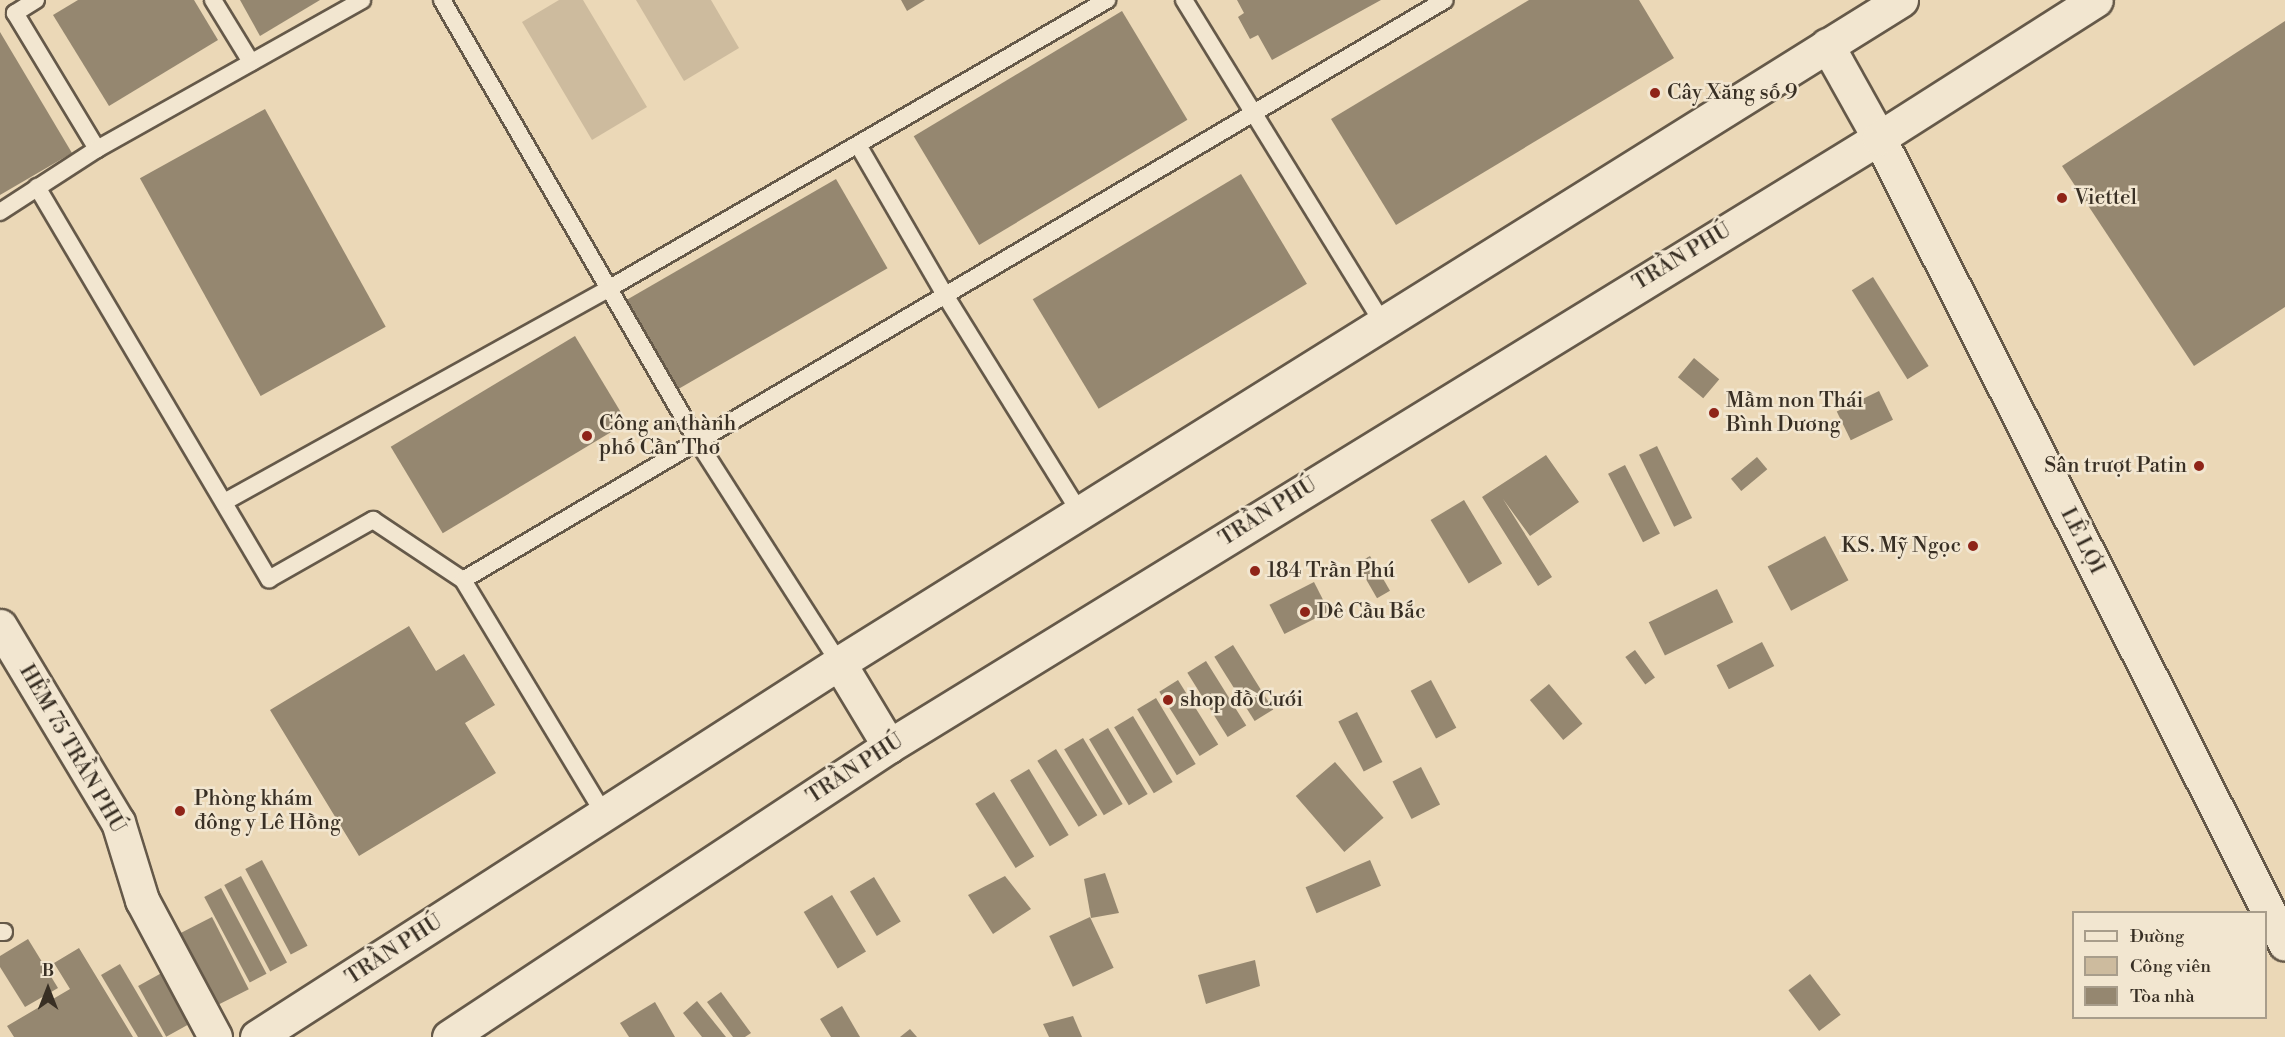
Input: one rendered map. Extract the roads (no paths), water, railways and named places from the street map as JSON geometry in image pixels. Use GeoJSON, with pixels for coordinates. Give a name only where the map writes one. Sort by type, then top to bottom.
{"type":"FeatureCollection","features":[{"type":"Feature","properties":{"kind":"street","name":"TRẦN PHÚ"},"geometry":{"type":"LineString","coordinates":[[257,1037],[839,663],[1827,45],[1867,10],[1901,0]]}},
{"type":"Feature","properties":{"kind":"street","name":"TRẦN PHÚ"},"geometry":{"type":"LineString","coordinates":[[448,1037],[889,746],[1879,138],[2096,0]]}},
{"type":"Feature","properties":{"kind":"street","name":"LÊ LỢI"},"geometry":{"type":"LineString","coordinates":[[1827,45],[1879,138],[2285,944]]}},
{"type":"Feature","properties":{"kind":"street","name":"HẺM 75 TRẦN PHÚ"},"geometry":{"type":"LineString","coordinates":[[0,626],[118,822],[142,900],[214,1037]]}},
{"type":"Feature","properties":{"kind":"street"},"geometry":{"type":"LineString","coordinates":[[839,663],[889,746]]}},
{"type":"Feature","properties":{"kind":"lane"},"geometry":{"type":"LineString","coordinates":[[36,0],[15,13],[97,148]]}},
{"type":"Feature","properties":{"kind":"lane"},"geometry":{"type":"LineString","coordinates":[[213,0],[251,62]]}},
{"type":"Feature","properties":{"kind":"lane"},"geometry":{"type":"LineString","coordinates":[[0,212],[97,148],[362,0]]}},
{"type":"Feature","properties":{"kind":"lane"},"geometry":{"type":"LineString","coordinates":[[442,0],[696,439],[839,663]]}},
{"type":"Feature","properties":{"kind":"lane"},"geometry":{"type":"LineString","coordinates":[[224,502],[608,289],[1107,0]]}},
{"type":"Feature","properties":{"kind":"lane"},"geometry":{"type":"LineString","coordinates":[[1184,0],[1382,322]]}},
{"type":"Feature","properties":{"kind":"lane"},"geometry":{"type":"LineString","coordinates":[[463,580],[696,439],[1255,115],[1445,0]]}},
{"type":"Feature","properties":{"kind":"lane"},"geometry":{"type":"LineString","coordinates":[[858,145],[945,295],[1080,513]]}},
{"type":"Feature","properties":{"kind":"lane"},"geometry":{"type":"LineString","coordinates":[[37,187],[269,579],[373,520],[463,580],[604,815]]}},
{"type":"Feature","properties":{"kind":"place","name":"Cây Xăng số 9"},"geometry":{"type":"Point","coordinates":[1655,93]}},
{"type":"Feature","properties":{"kind":"place","name":"Viettel"},"geometry":{"type":"Point","coordinates":[2062,198]}},
{"type":"Feature","properties":{"kind":"place","name":"Mầm non Thái Bình Dương"},"geometry":{"type":"Point","coordinates":[1714,413]}},
{"type":"Feature","properties":{"kind":"place","name":"Công an thành phố Cần Thơ"},"geometry":{"type":"Point","coordinates":[587,436]}},
{"type":"Feature","properties":{"kind":"place","name":"Sân trượt Patin"},"geometry":{"type":"Point","coordinates":[2199,466]}},
{"type":"Feature","properties":{"kind":"place","name":"KS. Mỹ Ngọc"},"geometry":{"type":"Point","coordinates":[1973,546]}},
{"type":"Feature","properties":{"kind":"place","name":"184 Trần Phú"},"geometry":{"type":"Point","coordinates":[1255,571]}},
{"type":"Feature","properties":{"kind":"place","name":"Dê Cầu Bắc"},"geometry":{"type":"Point","coordinates":[1305,612]}},
{"type":"Feature","properties":{"kind":"place","name":"shop đồ Cưới"},"geometry":{"type":"Point","coordinates":[1168,700]}},
{"type":"Feature","properties":{"kind":"place","name":"Phòng khám đông y Lê Hồng"},"geometry":{"type":"Point","coordinates":[180,811]}}]}
